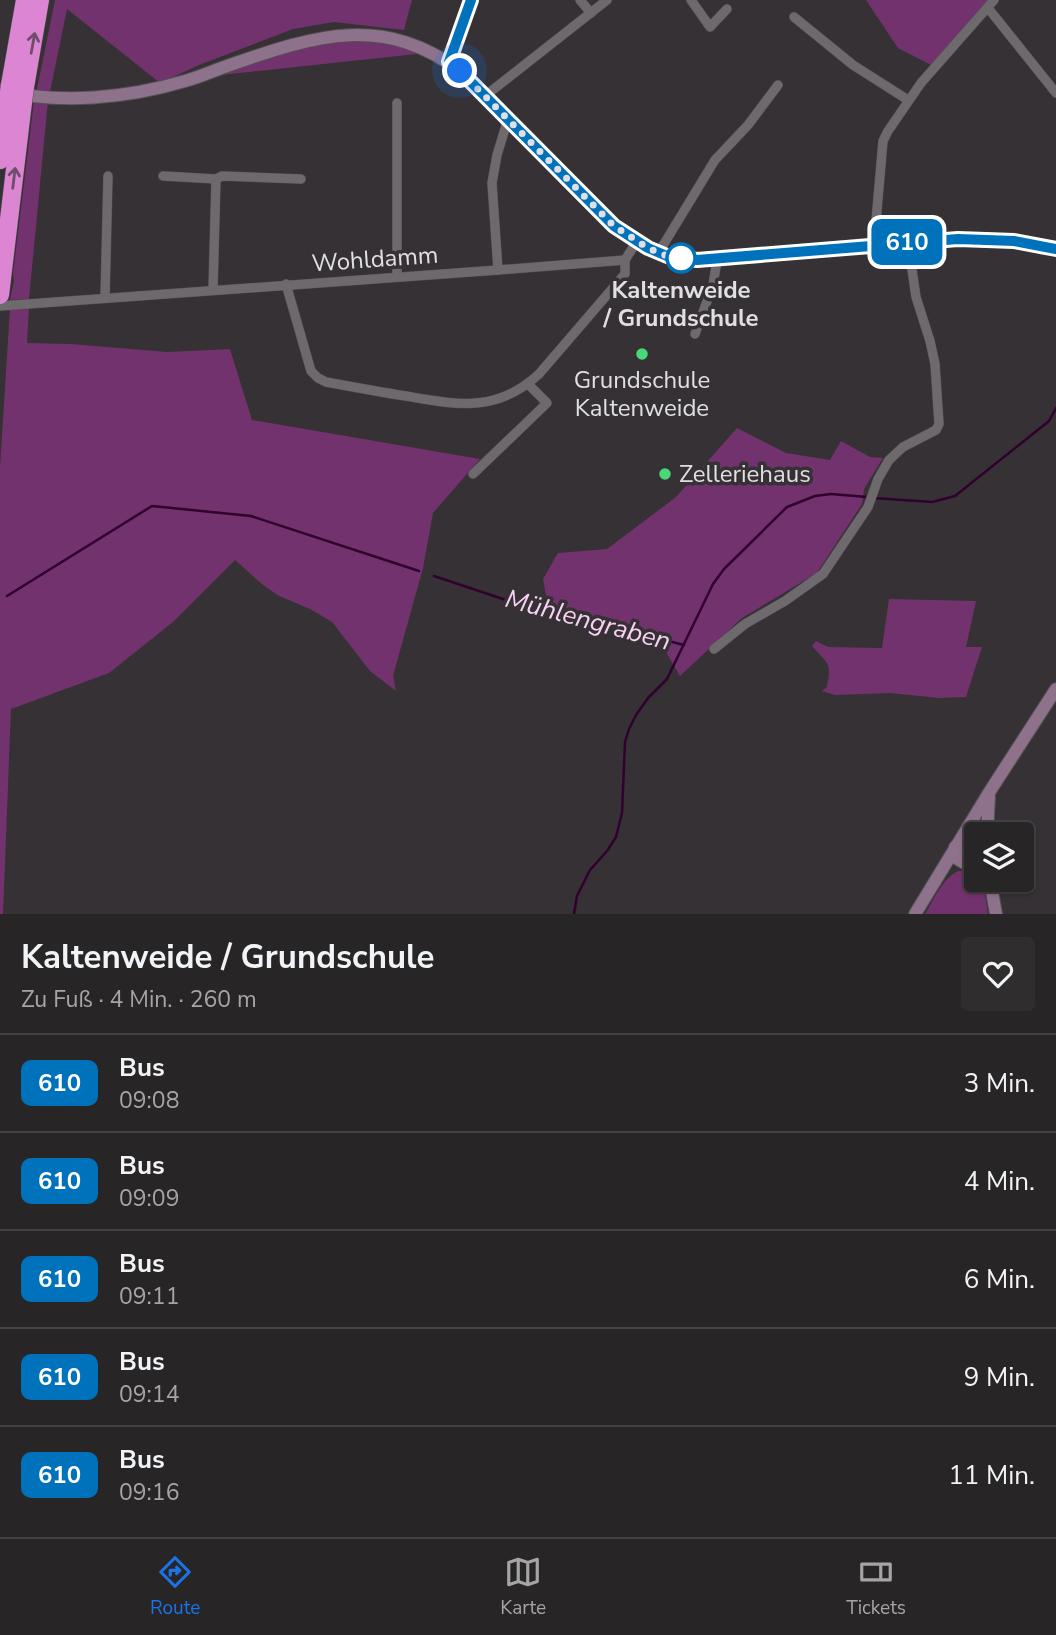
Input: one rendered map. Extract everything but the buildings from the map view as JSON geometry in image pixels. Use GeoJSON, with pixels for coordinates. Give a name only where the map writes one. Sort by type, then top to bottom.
{"type":"FeatureCollection","features":[{"type":"Feature","properties":{"kind":"highway"},"geometry":{"type":"LineString","coordinates":[[0,160],[13,93],[25,0]]}},
{"type":"Feature","properties":{"kind":"highway"},"geometry":{"type":"LineString","coordinates":[[0,295],[13,93],[40,0]]}},
{"type":"Feature","properties":{"kind":"street"},"geometry":{"type":"LineString","coordinates":[[449,62],[471,0]]}},
{"type":"Feature","properties":{"kind":"street"},"geometry":{"type":"LineString","coordinates":[[580,0],[591,13]]}},
{"type":"Feature","properties":{"kind":"street"},"geometry":{"type":"LineString","coordinates":[[485,96],[607,0]]}},
{"type":"Feature","properties":{"kind":"street"},"geometry":{"type":"LineString","coordinates":[[691,0],[710,27],[727,9]]}},
{"type":"Feature","properties":{"kind":"street"},"geometry":{"type":"LineString","coordinates":[[874,244],[883,141],[908,100],[928,74],[991,4],[1056,93]]}},
{"type":"Feature","properties":{"kind":"street"},"geometry":{"type":"LineString","coordinates":[[794,17],[853,65],[908,100]]}},
{"type":"Feature","properties":{"kind":"street"},"geometry":{"type":"LineString","coordinates":[[13,93],[82,98],[121,95],[153,90],[188,80],[320,37],[352,34],[395,39],[420,47],[449,62],[614,226],[659,252],[687,259],[717,260],[874,244],[958,239],[1014,241],[1056,248]]}},
{"type":"Feature","properties":{"kind":"street"},"geometry":{"type":"LineString","coordinates":[[659,252],[715,160],[748,125],[778,85]]}},
{"type":"Feature","properties":{"kind":"street"},"geometry":{"type":"LineString","coordinates":[[397,103],[397,276]]}},
{"type":"Feature","properties":{"kind":"street"},"geometry":{"type":"LineString","coordinates":[[498,270],[492,183],[508,119]]}},
{"type":"Feature","properties":{"kind":"street"},"geometry":{"type":"LineString","coordinates":[[105,298],[107,176]]}},
{"type":"Feature","properties":{"kind":"street"},"geometry":{"type":"LineString","coordinates":[[163,176],[216,179],[222,176],[301,178]]}},
{"type":"Feature","properties":{"kind":"street"},"geometry":{"type":"LineString","coordinates":[[213,290],[216,179]]}},
{"type":"Feature","properties":{"kind":"street"},"geometry":{"type":"LineString","coordinates":[[286,284],[311,371],[318,378],[326,382],[457,405],[479,404],[498,399],[528,384],[625,274],[625,260],[637,241]]}},
{"type":"Feature","properties":{"kind":"street"},"geometry":{"type":"LineString","coordinates":[[714,649],[745,624],[785,601],[823,574],[861,519],[889,460],[903,447],[936,430],[939,424],[935,364],[916,297],[908,242]]}},
{"type":"Feature","properties":{"kind":"street","name":"Wohldamm"},"geometry":{"type":"LineString","coordinates":[[0,306],[625,260]]}},
{"type":"Feature","properties":{"kind":"street"},"geometry":{"type":"LineString","coordinates":[[695,334],[713,285],[717,260]]}},
{"type":"Feature","properties":{"kind":"street"},"geometry":{"type":"LineString","coordinates":[[473,474],[547,403],[528,384]]}},
{"type":"Feature","properties":{"kind":"street"},"geometry":{"type":"LineString","coordinates":[[915,914],[1056,689]]}},
{"type":"Feature","properties":{"kind":"street"},"geometry":{"type":"LineString","coordinates":[[988,822],[990,791]]}},
{"type":"Feature","properties":{"kind":"street"},"geometry":{"type":"LineString","coordinates":[[953,851],[964,848]]}},
{"type":"Feature","properties":{"kind":"street"},"geometry":{"type":"LineString","coordinates":[[953,851],[964,860]]}},
{"type":"Feature","properties":{"kind":"street"},"geometry":{"type":"LineString","coordinates":[[991,892],[996,914]]}},
{"type":"Feature","properties":{"kind":"shaded area"},"geometry":{"type":"Polygon","coordinates":[[[55,0],[412,0],[404,30],[334,22],[293,29],[160,83],[67,9],[50,92],[37,89],[55,0]]]}},
{"type":"Feature","properties":{"kind":"shaded area"},"geometry":{"type":"Polygon","coordinates":[[[866,0],[988,0],[931,65],[898,48],[866,0]]]}},
{"type":"Feature","properties":{"kind":"shaded area"},"geometry":{"type":"Polygon","coordinates":[[[380,40],[426,53],[221,75],[295,47],[330,41],[380,40]]]}},
{"type":"Feature","properties":{"kind":"shaded area"},"geometry":{"type":"Polygon","coordinates":[[[34,101],[48,101],[29,299],[10,300],[14,281],[34,101]]]}},
{"type":"Feature","properties":{"kind":"shaded area"},"geometry":{"type":"Polygon","coordinates":[[[29,307],[27,343],[167,352],[230,349],[252,420],[480,459],[433,513],[423,568],[393,676],[396,691],[370,671],[332,622],[279,596],[235,560],[173,622],[109,673],[11,709],[3,914],[0,914],[0,467],[10,308],[29,307]]]}},
{"type":"Feature","properties":{"kind":"shaded area"},"geometry":{"type":"Polygon","coordinates":[[[737,428],[786,453],[830,460],[841,441],[870,457],[883,458],[864,489],[862,504],[817,573],[742,618],[680,676],[660,642],[627,628],[571,619],[549,612],[543,579],[558,553],[607,549],[676,497],[737,428]]]}},
{"type":"Feature","properties":{"kind":"shaded area"},"geometry":{"type":"Polygon","coordinates":[[[889,599],[976,601],[966,647],[982,647],[966,697],[939,698],[890,693],[835,695],[822,691],[827,686],[829,669],[812,646],[816,641],[828,647],[882,648],[889,599]]]}},
{"type":"Feature","properties":{"kind":"shaded area"},"geometry":{"type":"Polygon","coordinates":[[[958,871],[964,872],[964,892],[985,892],[988,914],[925,914],[943,884],[958,871]]]}},
{"type":"Feature","properties":{"kind":"waterway","name":"Mühlengraben"},"geometry":{"type":"LineString","coordinates":[[874,498],[932,502],[955,496],[1049,421],[1056,408]]}},
{"type":"Feature","properties":{"kind":"waterway"},"geometry":{"type":"LineString","coordinates":[[574,914],[577,896],[590,870],[616,837],[622,813],[625,742],[629,729],[648,698],[667,679],[713,584],[724,569],[787,507],[815,496],[831,494],[867,497]]}},
{"type":"Feature","properties":{"kind":"waterway","name":"Mühlengraben"},"geometry":{"type":"LineString","coordinates":[[7,596],[152,506],[251,516],[419,571]]}},
{"type":"Feature","properties":{"kind":"waterway","name":"Mühlengraben"},"geometry":{"type":"LineString","coordinates":[[434,576],[569,621],[626,630],[684,645]]}},
{"type":"Feature","properties":{"kind":"bus line","name":"610"},"geometry":{"type":"LineString","coordinates":[[471,0],[449,62],[614,226],[648,248],[667,256],[697,260],[958,239],[1014,241],[1056,249]]}},
{"type":"Feature","properties":{"kind":"place","name":"Kaltenweide / Grundschule"},"geometry":{"type":"Point","coordinates":[681,258]}},
{"type":"Feature","properties":{"kind":"place","name":"Grundschule Kaltenweide"},"geometry":{"type":"Point","coordinates":[642,354]}},
{"type":"Feature","properties":{"kind":"place","name":"Zelleriehaus"},"geometry":{"type":"Point","coordinates":[665,474]}},
{"type":"Feature","properties":{"kind":"route"},"geometry":{"type":"LineString","coordinates":[[460,71],[614,226],[648,248],[667,256],[687,259],[681,258]]}}]}
